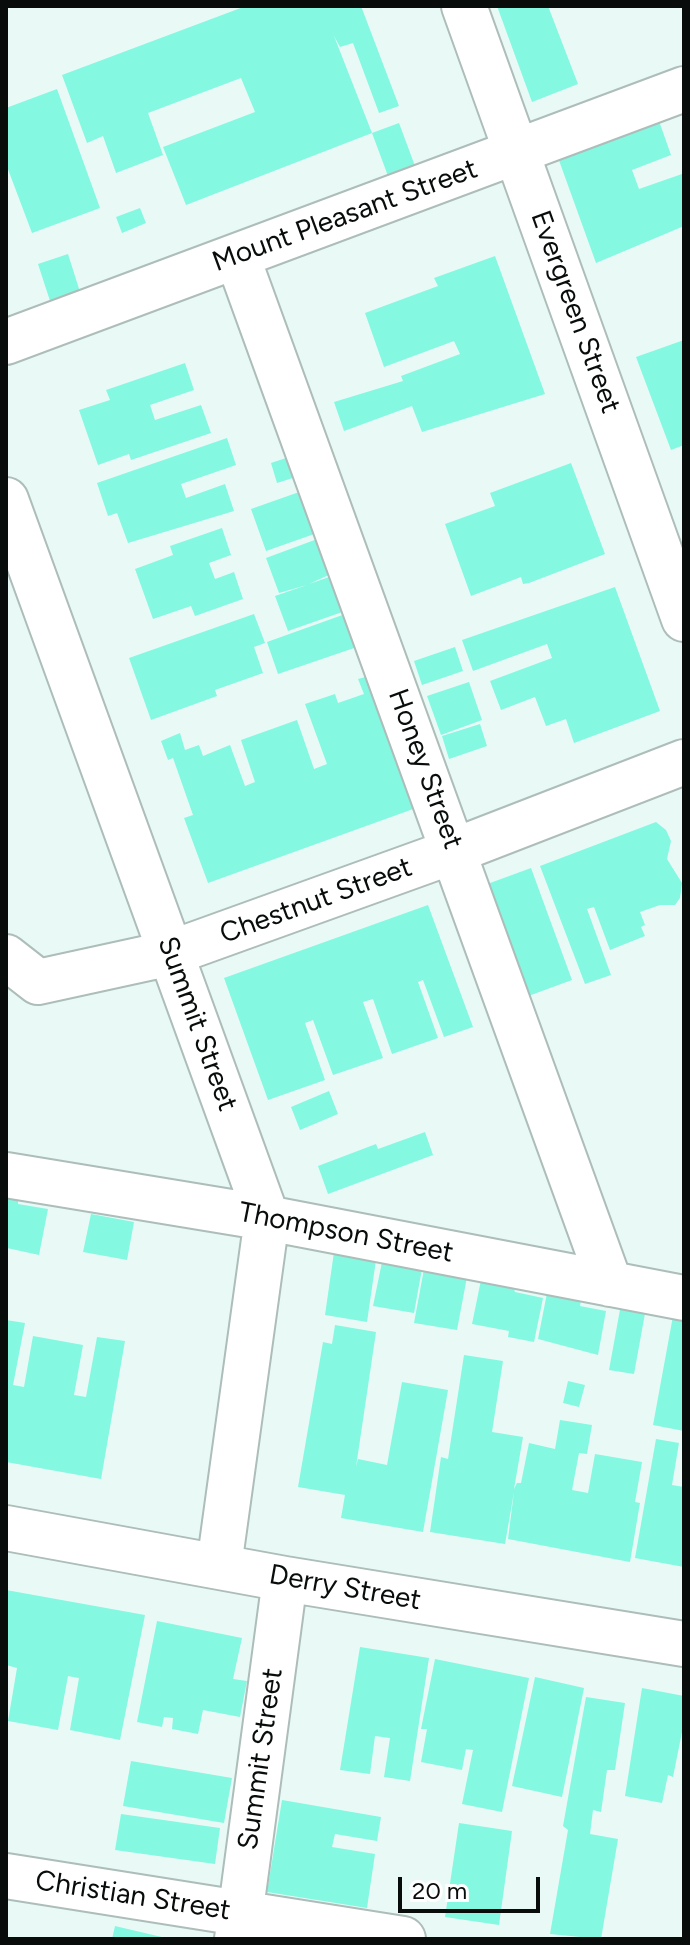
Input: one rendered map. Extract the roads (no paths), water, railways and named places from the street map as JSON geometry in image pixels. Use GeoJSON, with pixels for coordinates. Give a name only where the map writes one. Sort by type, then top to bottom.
{"type":"FeatureCollection","features":[{"type":"Feature","properties":{"kind":"street","name":"Evergreen Street"},"geometry":{"type":"LineString","coordinates":[[464,6],[684,619]]}},
{"type":"Feature","properties":{"kind":"street","name":"Mount Pleasant Street"},"geometry":{"type":"LineString","coordinates":[[6,342],[684,89]]}},
{"type":"Feature","properties":{"kind":"street","name":"Honey Street"},"geometry":{"type":"LineString","coordinates":[[237,256],[610,1284]]}},
{"type":"Feature","properties":{"kind":"street","name":"Summit Street"},"geometry":{"type":"LineString","coordinates":[[6,500],[267,1218],[219,1566]]}},
{"type":"Feature","properties":{"kind":"street","name":"Chestnut Street"},"geometry":{"type":"LineString","coordinates":[[6,957],[38,982],[171,953],[454,851],[684,762]]}},
{"type":"Feature","properties":{"kind":"street","name":"Thompson Street"},"geometry":{"type":"LineString","coordinates":[[6,1175],[267,1218],[684,1298]]}},
{"type":"Feature","properties":{"kind":"street","name":"Derry Street"},"geometry":{"type":"LineString","coordinates":[[6,1528],[285,1579],[684,1644]]}},
{"type":"Feature","properties":{"kind":"street","name":"Summit Street"},"geometry":{"type":"LineString","coordinates":[[239,1926],[285,1579]]}},
{"type":"Feature","properties":{"kind":"street","name":"Christian Street"},"geometry":{"type":"LineString","coordinates":[[6,1876],[239,1926],[403,1939]]}}]}
